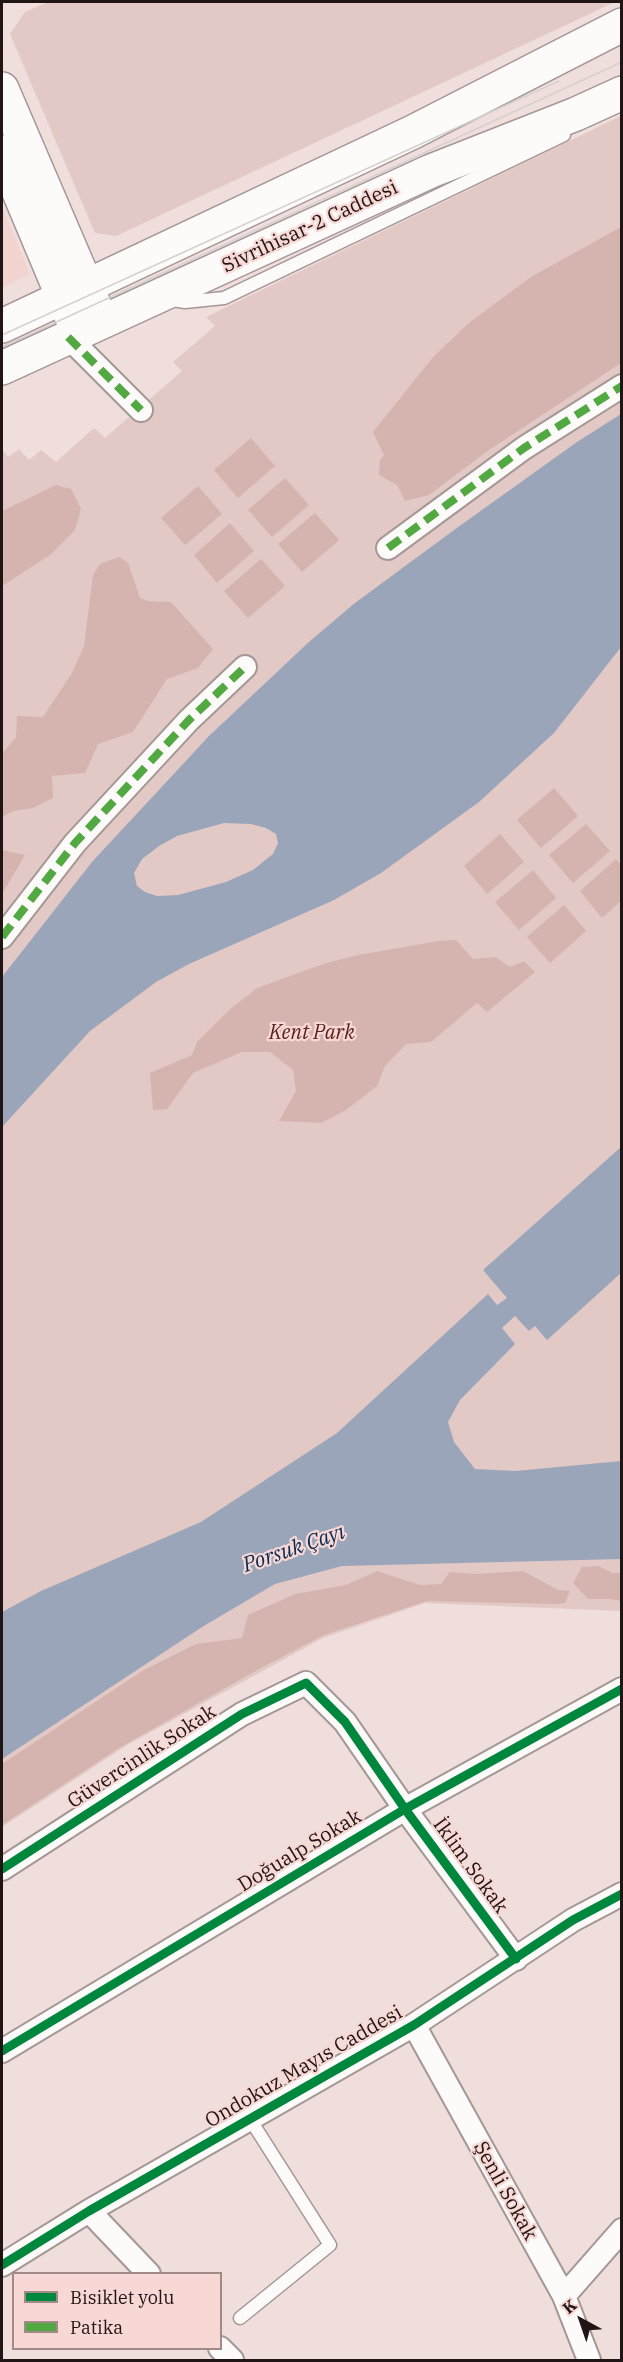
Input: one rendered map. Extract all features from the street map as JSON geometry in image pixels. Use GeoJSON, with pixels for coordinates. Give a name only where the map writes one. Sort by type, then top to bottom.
{"type":"FeatureCollection","features":[{"type":"Feature","properties":{"kind":"main road"},"geometry":{"type":"LineString","coordinates":[[2,326],[413,132],[621,25]]}},
{"type":"Feature","properties":{"kind":"main road"},"geometry":{"type":"LineString","coordinates":[[2,89],[75,291],[83,330]]}},
{"type":"Feature","properties":{"kind":"main road","name":"Sivrihisar-2 Caddesi"},"geometry":{"type":"LineString","coordinates":[[6,369],[83,330],[430,171],[576,114],[621,93]]}},
{"type":"Feature","properties":{"kind":"main road"},"geometry":{"type":"LineString","coordinates":[[2,152],[75,291]]}},
{"type":"Feature","properties":{"kind":"street"},"geometry":{"type":"LineString","coordinates":[[83,330],[141,410]]}},
{"type":"Feature","properties":{"kind":"street"},"geometry":{"type":"LineString","coordinates":[[388,548],[524,448],[621,386]]}},
{"type":"Feature","properties":{"kind":"street"},"geometry":{"type":"LineString","coordinates":[[2,937],[75,843],[189,720],[245,667]]}},
{"type":"Feature","properties":{"kind":"street","name":"İklim Sokak"},"geometry":{"type":"LineString","coordinates":[[306,1683],[345,1722],[405,1809],[516,1959]]}},
{"type":"Feature","properties":{"kind":"street","name":"Güvercinlik Sokak"},"geometry":{"type":"LineString","coordinates":[[2,1869],[242,1714],[306,1683]]}},
{"type":"Feature","properties":{"kind":"street","name":"Doğualp Sokak"},"geometry":{"type":"LineString","coordinates":[[2,2051],[405,1809],[621,1689]]}},
{"type":"Feature","properties":{"kind":"street","name":"Ondokuz Mayıs Caddesi"},"geometry":{"type":"LineString","coordinates":[[2,2265],[89,2211],[414,2025],[573,1920],[621,1894]]}},
{"type":"Feature","properties":{"kind":"street","name":"Şenli Sokak"},"geometry":{"type":"LineString","coordinates":[[414,2025],[564,2296],[589,2361]]}},
{"type":"Feature","properties":{"kind":"street"},"geometry":{"type":"LineString","coordinates":[[89,2211],[147,2272]]}},
{"type":"Feature","properties":{"kind":"street"},"geometry":{"type":"LineString","coordinates":[[564,2296],[621,2230]]}},
{"type":"Feature","properties":{"kind":"lane"},"geometry":{"type":"LineString","coordinates":[[156,297],[185,302],[224,298],[579,128]]}},
{"type":"Feature","properties":{"kind":"lane"},"geometry":{"type":"LineString","coordinates":[[240,2318],[330,2245],[250,2119]]}},
{"type":"Feature","properties":{"kind":"shaded area"},"geometry":{"type":"Polygon","coordinates":[[[2,207],[30,274],[2,288],[2,207]]]}},
{"type":"Feature","properties":{"kind":"green space"},"geometry":{"type":"Polygon","coordinates":[[[48,2],[615,2],[116,236],[95,233],[10,34],[25,12],[48,2]]]}},
{"type":"Feature","properties":{"kind":"green space","name":"Kent Park"},"geometry":{"type":"Polygon","coordinates":[[[621,116],[621,1611],[425,1603],[323,1638],[129,1744],[2,1827],[2,449],[8,457],[19,449],[29,460],[41,450],[56,462],[94,428],[105,438],[182,371],[173,362],[215,326],[206,317],[621,116]]]}},
{"type":"Feature","properties":{"kind":"green space"},"geometry":{"type":"Polygon","coordinates":[[[621,227],[621,363],[489,450],[429,495],[405,501],[397,485],[379,475],[380,460],[384,455],[373,432],[434,356],[470,322],[531,277],[621,227]]]}},
{"type":"Feature","properties":{"kind":"green space"},"geometry":{"type":"Polygon","coordinates":[[[251,438],[275,466],[238,498],[214,470],[251,438]]]}},
{"type":"Feature","properties":{"kind":"green space"},"geometry":{"type":"Polygon","coordinates":[[[285,478],[309,505],[272,537],[248,510],[285,478]]]}},
{"type":"Feature","properties":{"kind":"green space"},"geometry":{"type":"Polygon","coordinates":[[[56,485],[71,489],[81,509],[75,530],[50,555],[2,586],[2,511],[56,485]]]}},
{"type":"Feature","properties":{"kind":"green space"},"geometry":{"type":"Polygon","coordinates":[[[198,486],[222,514],[185,545],[161,518],[198,486]]]}},
{"type":"Feature","properties":{"kind":"green space"},"geometry":{"type":"Polygon","coordinates":[[[315,513],[339,540],[302,572],[278,544],[315,513]]]}},
{"type":"Feature","properties":{"kind":"green space"},"geometry":{"type":"Polygon","coordinates":[[[230,523],[254,551],[217,583],[194,555],[230,523]]]}},
{"type":"Feature","properties":{"kind":"green space"},"geometry":{"type":"Polygon","coordinates":[[[119,557],[128,563],[140,598],[148,601],[171,602],[213,649],[198,668],[167,679],[133,732],[98,744],[85,773],[52,776],[53,798],[33,808],[13,811],[2,817],[2,754],[16,737],[17,716],[43,717],[72,673],[84,646],[93,575],[100,564],[119,557]]]}},
{"type":"Feature","properties":{"kind":"green space"},"geometry":{"type":"Polygon","coordinates":[[[261,559],[285,586],[248,618],[224,591],[261,559]]]}},
{"type":"Feature","properties":{"kind":"green space"},"geometry":{"type":"Polygon","coordinates":[[[554,788],[578,816],[541,848],[517,820],[554,788]]]}},
{"type":"Feature","properties":{"kind":"green space"},"geometry":{"type":"Polygon","coordinates":[[[586,824],[610,851],[573,883],[549,855],[586,824]]]}},
{"type":"Feature","properties":{"kind":"green space"},"geometry":{"type":"Polygon","coordinates":[[[500,834],[524,862],[487,894],[464,866],[500,834]]]}},
{"type":"Feature","properties":{"kind":"green space"},"geometry":{"type":"Polygon","coordinates":[[[2,850],[25,855],[2,894],[2,850]]]}},
{"type":"Feature","properties":{"kind":"green space"},"geometry":{"type":"Polygon","coordinates":[[[616,859],[621,865],[621,901],[602,918],[580,891],[616,859]]]}},
{"type":"Feature","properties":{"kind":"green space"},"geometry":{"type":"Polygon","coordinates":[[[533,870],[556,898],[519,930],[495,902],[533,870]]]}},
{"type":"Feature","properties":{"kind":"green space"},"geometry":{"type":"Polygon","coordinates":[[[564,905],[586,931],[550,963],[527,937],[564,905]]]}},
{"type":"Feature","properties":{"kind":"green space"},"geometry":{"type":"Polygon","coordinates":[[[456,940],[473,959],[495,957],[510,967],[524,961],[535,972],[487,1012],[477,1003],[431,1042],[406,1044],[385,1066],[377,1086],[346,1110],[321,1123],[279,1121],[296,1091],[293,1070],[270,1052],[242,1052],[193,1073],[167,1109],[153,1110],[150,1073],[192,1055],[197,1042],[228,1011],[257,988],[326,963],[358,955],[456,940]]]}},
{"type":"Feature","properties":{"kind":"green space"},"geometry":{"type":"Polygon","coordinates":[[[598,1566],[613,1573],[621,1573],[621,1601],[588,1599],[573,1583],[582,1567],[598,1566]]]}},
{"type":"Feature","properties":{"kind":"green space"},"geometry":{"type":"Polygon","coordinates":[[[377,1571],[420,1585],[441,1584],[450,1572],[477,1574],[523,1571],[558,1590],[570,1591],[565,1603],[555,1604],[427,1601],[324,1635],[119,1748],[2,1825],[2,1764],[142,1671],[196,1644],[242,1638],[248,1615],[295,1594],[346,1585],[377,1571]]]}},
{"type":"Feature","properties":{"kind":"water"},"geometry":{"type":"Polygon","coordinates":[[[621,414],[621,647],[554,733],[479,802],[381,873],[334,900],[189,964],[156,982],[90,1031],[2,1127],[2,977],[92,862],[209,736],[310,641],[355,603],[577,442],[621,414]],[[224,823],[177,836],[142,859],[134,873],[137,886],[157,896],[178,895],[226,882],[253,870],[273,854],[278,843],[276,834],[266,828],[251,824],[224,823]]]}},
{"type":"Feature","properties":{"kind":"water","name":"Porsuk Çayı"},"geometry":{"type":"Polygon","coordinates":[[[621,1147],[621,1273],[547,1340],[535,1326],[529,1331],[515,1316],[502,1328],[515,1344],[460,1400],[448,1422],[454,1442],[475,1469],[516,1471],[621,1461],[621,1559],[342,1566],[275,1584],[202,1627],[2,1759],[2,1612],[41,1591],[201,1522],[337,1433],[488,1294],[497,1305],[507,1298],[483,1270],[621,1147]]]}},
{"type":"Feature","properties":{"kind":"tram line"},"geometry":{"type":"LineString","coordinates":[[2,347],[622,62]]}},
{"type":"Feature","properties":{"kind":"tram line"},"geometry":{"type":"LineString","coordinates":[[2,335],[559,81]]}},
{"type":"Feature","properties":{"kind":"marked path"},"geometry":{"type":"LineString","coordinates":[[68,337],[141,410]]}},
{"type":"Feature","properties":{"kind":"marked path"},"geometry":{"type":"LineString","coordinates":[[388,548],[524,448],[622,386]]}},
{"type":"Feature","properties":{"kind":"marked path"},"geometry":{"type":"LineString","coordinates":[[2,937],[75,843],[189,720],[245,667]]}},
{"type":"Feature","properties":{"kind":"cycle path"},"geometry":{"type":"LineString","coordinates":[[2,1869],[242,1714],[306,1683],[345,1722],[405,1809],[516,1959]]}},
{"type":"Feature","properties":{"kind":"cycle path"},"geometry":{"type":"LineString","coordinates":[[2,2051],[405,1809],[622,1689]]}},
{"type":"Feature","properties":{"kind":"cycle path"},"geometry":{"type":"LineString","coordinates":[[2,2265],[89,2211],[414,2025],[573,1920],[622,1894]]}}]}
